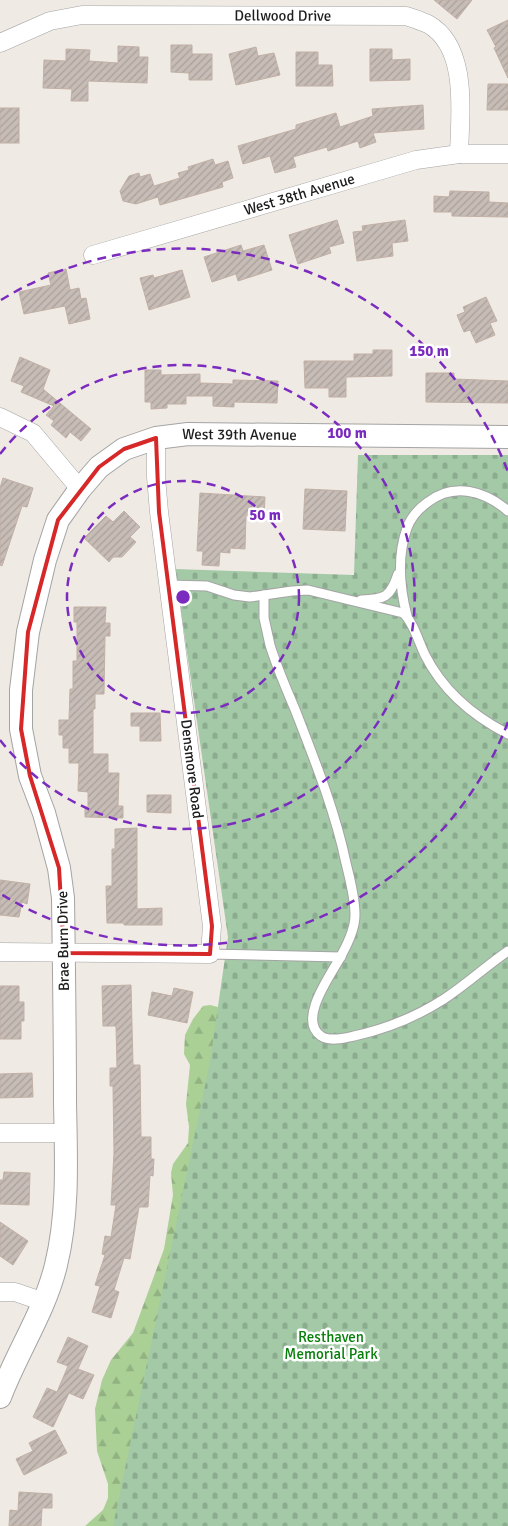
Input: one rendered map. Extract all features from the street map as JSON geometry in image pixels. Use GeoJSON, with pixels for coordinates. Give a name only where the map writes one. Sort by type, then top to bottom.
{"type":"FeatureCollection","features":[{"type":"Feature","properties":{"kind":"street","name":"Dellwood Drive"},"geometry":{"type":"LineString","coordinates":[[0,43],[50,21],[82,15],[406,16],[429,25],[447,41],[456,62],[459,89],[459,154]]}},
{"type":"Feature","properties":{"kind":"street","name":"West 38th Avenue"},"geometry":{"type":"LineString","coordinates":[[93,255],[416,160],[459,154],[508,154]]}},
{"type":"Feature","properties":{"kind":"street"},"geometry":{"type":"LineString","coordinates":[[0,417],[33,434],[80,489]]}},
{"type":"Feature","properties":{"kind":"street","name":"West 39th Avenue"},"geometry":{"type":"LineString","coordinates":[[80,489],[99,467],[124,449],[156,438],[188,434],[508,437]]}},
{"type":"Feature","properties":{"kind":"street","name":"Densmore Road"},"geometry":{"type":"LineString","coordinates":[[156,438],[157,494],[212,926],[210,954]]}},
{"type":"Feature","properties":{"kind":"street","name":"Brae Burn Drive"},"geometry":{"type":"LineString","coordinates":[[0,1397],[11,1369],[48,1292],[61,1242],[66,1133],[63,898],[59,868],[44,813],[30,776],[21,729],[21,690],[28,632],[45,560],[58,520],[80,489]]}},
{"type":"Feature","properties":{"kind":"street"},"geometry":{"type":"LineString","coordinates":[[0,952],[210,954]]}},
{"type":"Feature","properties":{"kind":"street"},"geometry":{"type":"LineString","coordinates":[[0,1133],[66,1133]]}},
{"type":"Feature","properties":{"kind":"street"},"geometry":{"type":"LineString","coordinates":[[0,1292],[15,1292],[44,1302]]}},
{"type":"Feature","properties":{"kind":"lane"},"geometry":{"type":"LineString","coordinates":[[508,511],[483,494],[461,490],[450,491],[434,497],[418,509],[406,529],[401,565],[402,597],[407,616],[426,657],[450,693],[471,712],[508,734]]}},
{"type":"Feature","properties":{"kind":"lane"},"geometry":{"type":"LineString","coordinates":[[350,601],[372,600],[387,596],[394,586],[401,565]]}},
{"type":"Feature","properties":{"kind":"lane"},"geometry":{"type":"LineString","coordinates":[[168,584],[207,586],[243,596],[264,596],[308,590],[404,613],[407,616]]}},
{"type":"Feature","properties":{"kind":"lane"},"geometry":{"type":"LineString","coordinates":[[264,596],[264,618],[270,645],[330,803],[354,903],[355,917],[353,926],[341,957],[319,993],[314,1011],[315,1030],[326,1038],[349,1037],[376,1031],[421,1012],[444,999],[508,951]]}},
{"type":"Feature","properties":{"kind":"lane"},"geometry":{"type":"LineString","coordinates":[[210,954],[341,957]]}},
{"type":"Feature","properties":{"kind":"highlighted area"},"geometry":{"type":"Polygon","coordinates":[[[156,438],[159,512],[212,926],[210,954],[64,953],[59,868],[30,776],[21,729],[28,632],[58,520],[99,467],[124,449],[156,438]]]}},
{"type":"Feature","properties":{"kind":"green space","name":"Resthaven Memorial Park"},"geometry":{"type":"Polygon","coordinates":[[[358,455],[508,455],[508,1526],[113,1526],[210,1062],[228,937],[175,569],[354,575],[358,455]]]}},
{"type":"Feature","properties":{"kind":"green space"},"geometry":{"type":"Polygon","coordinates":[[[210,1005],[229,1010],[218,1526],[85,1526],[103,1510],[108,1498],[108,1484],[97,1451],[95,1409],[102,1380],[111,1360],[133,1333],[164,1249],[173,1195],[171,1173],[173,1164],[188,1143],[189,1127],[186,1104],[190,1065],[184,1054],[185,1035],[193,1019],[203,1006],[210,1005]]]}},
{"type":"Feature","properties":{"kind":"building"},"geometry":{"type":"Polygon","coordinates":[[[434,0],[472,0],[457,19],[434,0]]]}},
{"type":"Feature","properties":{"kind":"building"},"geometry":{"type":"Polygon","coordinates":[[[508,20],[508,78],[487,30],[508,20]]]}},
{"type":"Feature","properties":{"kind":"building"},"geometry":{"type":"Polygon","coordinates":[[[171,45],[192,45],[192,54],[212,54],[212,80],[189,80],[189,73],[171,72],[171,45]]]}},
{"type":"Feature","properties":{"kind":"building"},"geometry":{"type":"Polygon","coordinates":[[[118,46],[139,47],[139,57],[148,57],[147,83],[88,81],[88,101],[71,101],[72,89],[43,88],[44,60],[66,61],[66,49],[90,50],[89,61],[118,63],[118,46]]]}},
{"type":"Feature","properties":{"kind":"building"},"geometry":{"type":"Polygon","coordinates":[[[256,47],[258,56],[274,53],[280,75],[236,85],[229,54],[256,47]]]}},
{"type":"Feature","properties":{"kind":"building"},"geometry":{"type":"Polygon","coordinates":[[[370,49],[392,49],[392,60],[410,59],[410,80],[370,81],[370,49]]]}},
{"type":"Feature","properties":{"kind":"building"},"geometry":{"type":"Polygon","coordinates":[[[296,52],[318,52],[318,65],[332,65],[333,86],[296,86],[296,52]]]}},
{"type":"Feature","properties":{"kind":"building"},"geometry":{"type":"Polygon","coordinates":[[[488,84],[508,84],[508,110],[487,110],[488,84]]]}},
{"type":"Feature","properties":{"kind":"building"},"geometry":{"type":"Polygon","coordinates":[[[423,105],[424,129],[373,133],[376,142],[360,148],[358,141],[328,151],[327,147],[293,157],[296,167],[275,173],[270,156],[243,164],[238,146],[296,129],[296,125],[336,113],[340,127],[373,116],[372,109],[423,105]]]}},
{"type":"Feature","properties":{"kind":"building"},"geometry":{"type":"Polygon","coordinates":[[[0,108],[19,108],[19,143],[0,143],[0,108]]]}},
{"type":"Feature","properties":{"kind":"building"},"geometry":{"type":"Polygon","coordinates":[[[213,159],[215,165],[228,161],[233,178],[222,182],[223,187],[160,205],[158,197],[136,204],[123,201],[120,191],[129,176],[139,173],[140,177],[150,174],[154,186],[180,178],[178,173],[189,170],[188,167],[213,159]]]}},
{"type":"Feature","properties":{"kind":"building"},"geometry":{"type":"Polygon","coordinates":[[[450,191],[489,192],[489,202],[508,203],[508,217],[452,216],[452,212],[434,212],[434,196],[449,197],[450,191]]]}},
{"type":"Feature","properties":{"kind":"building"},"geometry":{"type":"Polygon","coordinates":[[[337,220],[344,243],[329,247],[331,253],[298,264],[289,235],[337,220]]]}},
{"type":"Feature","properties":{"kind":"building"},"geometry":{"type":"Polygon","coordinates":[[[405,220],[408,241],[392,243],[393,256],[357,261],[353,232],[363,231],[362,226],[405,220]]]}},
{"type":"Feature","properties":{"kind":"building"},"geometry":{"type":"Polygon","coordinates":[[[241,245],[243,251],[264,245],[272,270],[238,281],[236,274],[212,282],[204,257],[241,245]]]}},
{"type":"Feature","properties":{"kind":"building"},"geometry":{"type":"Polygon","coordinates":[[[66,269],[70,290],[79,288],[81,299],[86,298],[90,319],[69,324],[65,306],[24,314],[19,292],[51,285],[48,273],[66,269]]]}},
{"type":"Feature","properties":{"kind":"building"},"geometry":{"type":"Polygon","coordinates":[[[182,270],[190,297],[149,310],[140,278],[153,275],[154,278],[182,270]]]}},
{"type":"Feature","properties":{"kind":"building"},"geometry":{"type":"Polygon","coordinates":[[[486,297],[497,321],[490,323],[495,335],[476,343],[470,330],[464,332],[457,315],[465,312],[463,307],[486,297]]]}},
{"type":"Feature","properties":{"kind":"building"},"geometry":{"type":"Polygon","coordinates":[[[373,350],[392,350],[392,376],[346,377],[346,397],[329,397],[329,388],[305,388],[304,361],[354,361],[354,354],[373,354],[373,350]]]}},
{"type":"Feature","properties":{"kind":"building"},"geometry":{"type":"Polygon","coordinates":[[[20,357],[50,370],[43,389],[91,429],[81,441],[70,432],[66,438],[51,425],[54,421],[46,415],[54,406],[21,392],[24,386],[11,381],[20,357]]]}},
{"type":"Feature","properties":{"kind":"building"},"geometry":{"type":"Polygon","coordinates":[[[145,370],[161,370],[161,375],[200,374],[200,383],[233,384],[233,380],[278,381],[277,403],[234,402],[234,407],[213,406],[213,396],[186,396],[186,404],[167,404],[167,408],[151,409],[151,402],[145,402],[145,370]]]}},
{"type":"Feature","properties":{"kind":"building"},"geometry":{"type":"Polygon","coordinates":[[[426,373],[454,373],[454,379],[508,381],[508,403],[426,402],[426,373]]]}},
{"type":"Feature","properties":{"kind":"building"},"geometry":{"type":"Polygon","coordinates":[[[3,478],[33,488],[27,507],[22,506],[2,566],[0,565],[0,488],[3,478]]]}},
{"type":"Feature","properties":{"kind":"building"},"geometry":{"type":"Polygon","coordinates":[[[305,489],[347,491],[345,531],[303,529],[305,489]]]}},
{"type":"Feature","properties":{"kind":"building"},"geometry":{"type":"Polygon","coordinates":[[[200,493],[265,497],[264,516],[246,515],[245,549],[230,548],[230,553],[220,552],[219,566],[202,565],[203,551],[197,551],[200,493]]]}},
{"type":"Feature","properties":{"kind":"building"},"geometry":{"type":"Polygon","coordinates":[[[124,511],[140,527],[130,537],[136,542],[122,557],[113,557],[109,562],[84,538],[106,516],[113,522],[124,511]]]}},
{"type":"Feature","properties":{"kind":"building"},"geometry":{"type":"Polygon","coordinates":[[[74,607],[106,607],[105,623],[110,623],[110,636],[105,636],[104,694],[95,694],[95,709],[93,709],[93,754],[108,754],[108,773],[119,773],[118,806],[123,806],[123,818],[85,817],[85,807],[88,807],[88,792],[78,791],[79,763],[69,763],[69,748],[63,748],[63,735],[59,735],[59,720],[69,720],[70,689],[73,689],[73,661],[77,661],[77,622],[74,622],[74,607]]]}},
{"type":"Feature","properties":{"kind":"building"},"geometry":{"type":"Polygon","coordinates":[[[131,713],[160,713],[161,741],[140,741],[140,726],[131,726],[131,713]]]}},
{"type":"Feature","properties":{"kind":"building"},"geometry":{"type":"Polygon","coordinates":[[[147,795],[171,795],[171,813],[147,812],[147,795]]]}},
{"type":"Feature","properties":{"kind":"building"},"geometry":{"type":"Polygon","coordinates":[[[137,828],[137,909],[162,908],[162,925],[107,923],[106,886],[112,886],[112,849],[115,849],[115,829],[137,828]]]}},
{"type":"Feature","properties":{"kind":"building"},"geometry":{"type":"Polygon","coordinates":[[[0,880],[30,884],[27,904],[22,902],[19,917],[0,915],[0,880]]]}},
{"type":"Feature","properties":{"kind":"building"},"geometry":{"type":"Polygon","coordinates":[[[131,985],[133,1065],[140,1065],[141,1137],[151,1137],[151,1159],[154,1159],[153,1176],[150,1175],[148,1207],[139,1207],[130,1259],[124,1258],[114,1290],[119,1292],[111,1318],[92,1312],[100,1286],[95,1285],[105,1255],[102,1254],[105,1236],[111,1237],[116,1205],[111,1205],[114,1153],[113,1086],[110,1086],[110,1068],[117,1068],[116,1026],[103,1026],[102,986],[131,985]]]}},
{"type":"Feature","properties":{"kind":"building"},"geometry":{"type":"Polygon","coordinates":[[[0,986],[19,986],[19,1002],[24,1002],[24,1021],[21,1021],[21,1039],[0,1039],[0,986]]]}},
{"type":"Feature","properties":{"kind":"building"},"geometry":{"type":"Polygon","coordinates":[[[174,988],[193,992],[187,1023],[148,1015],[152,992],[172,996],[174,988]]]}},
{"type":"Feature","properties":{"kind":"building"},"geometry":{"type":"Polygon","coordinates":[[[32,1073],[33,1097],[0,1098],[0,1074],[32,1073]]]}},
{"type":"Feature","properties":{"kind":"building"},"geometry":{"type":"Polygon","coordinates":[[[4,1172],[30,1173],[29,1205],[0,1204],[0,1180],[3,1180],[4,1172]]]}},
{"type":"Feature","properties":{"kind":"building"},"geometry":{"type":"Polygon","coordinates":[[[0,1222],[28,1241],[13,1265],[0,1256],[0,1222]]]}},
{"type":"Feature","properties":{"kind":"building"},"geometry":{"type":"Polygon","coordinates":[[[68,1337],[88,1346],[78,1369],[94,1375],[83,1399],[69,1393],[53,1427],[33,1417],[47,1388],[57,1392],[68,1366],[57,1362],[68,1337]]]}},
{"type":"Feature","properties":{"kind":"building"},"geometry":{"type":"Polygon","coordinates":[[[55,1430],[67,1453],[24,1475],[16,1459],[33,1451],[29,1443],[55,1430]]]}},
{"type":"Feature","properties":{"kind":"building"},"geometry":{"type":"Polygon","coordinates":[[[19,1492],[52,1494],[52,1508],[42,1508],[41,1526],[9,1526],[10,1510],[18,1511],[19,1492]]]}}]}
